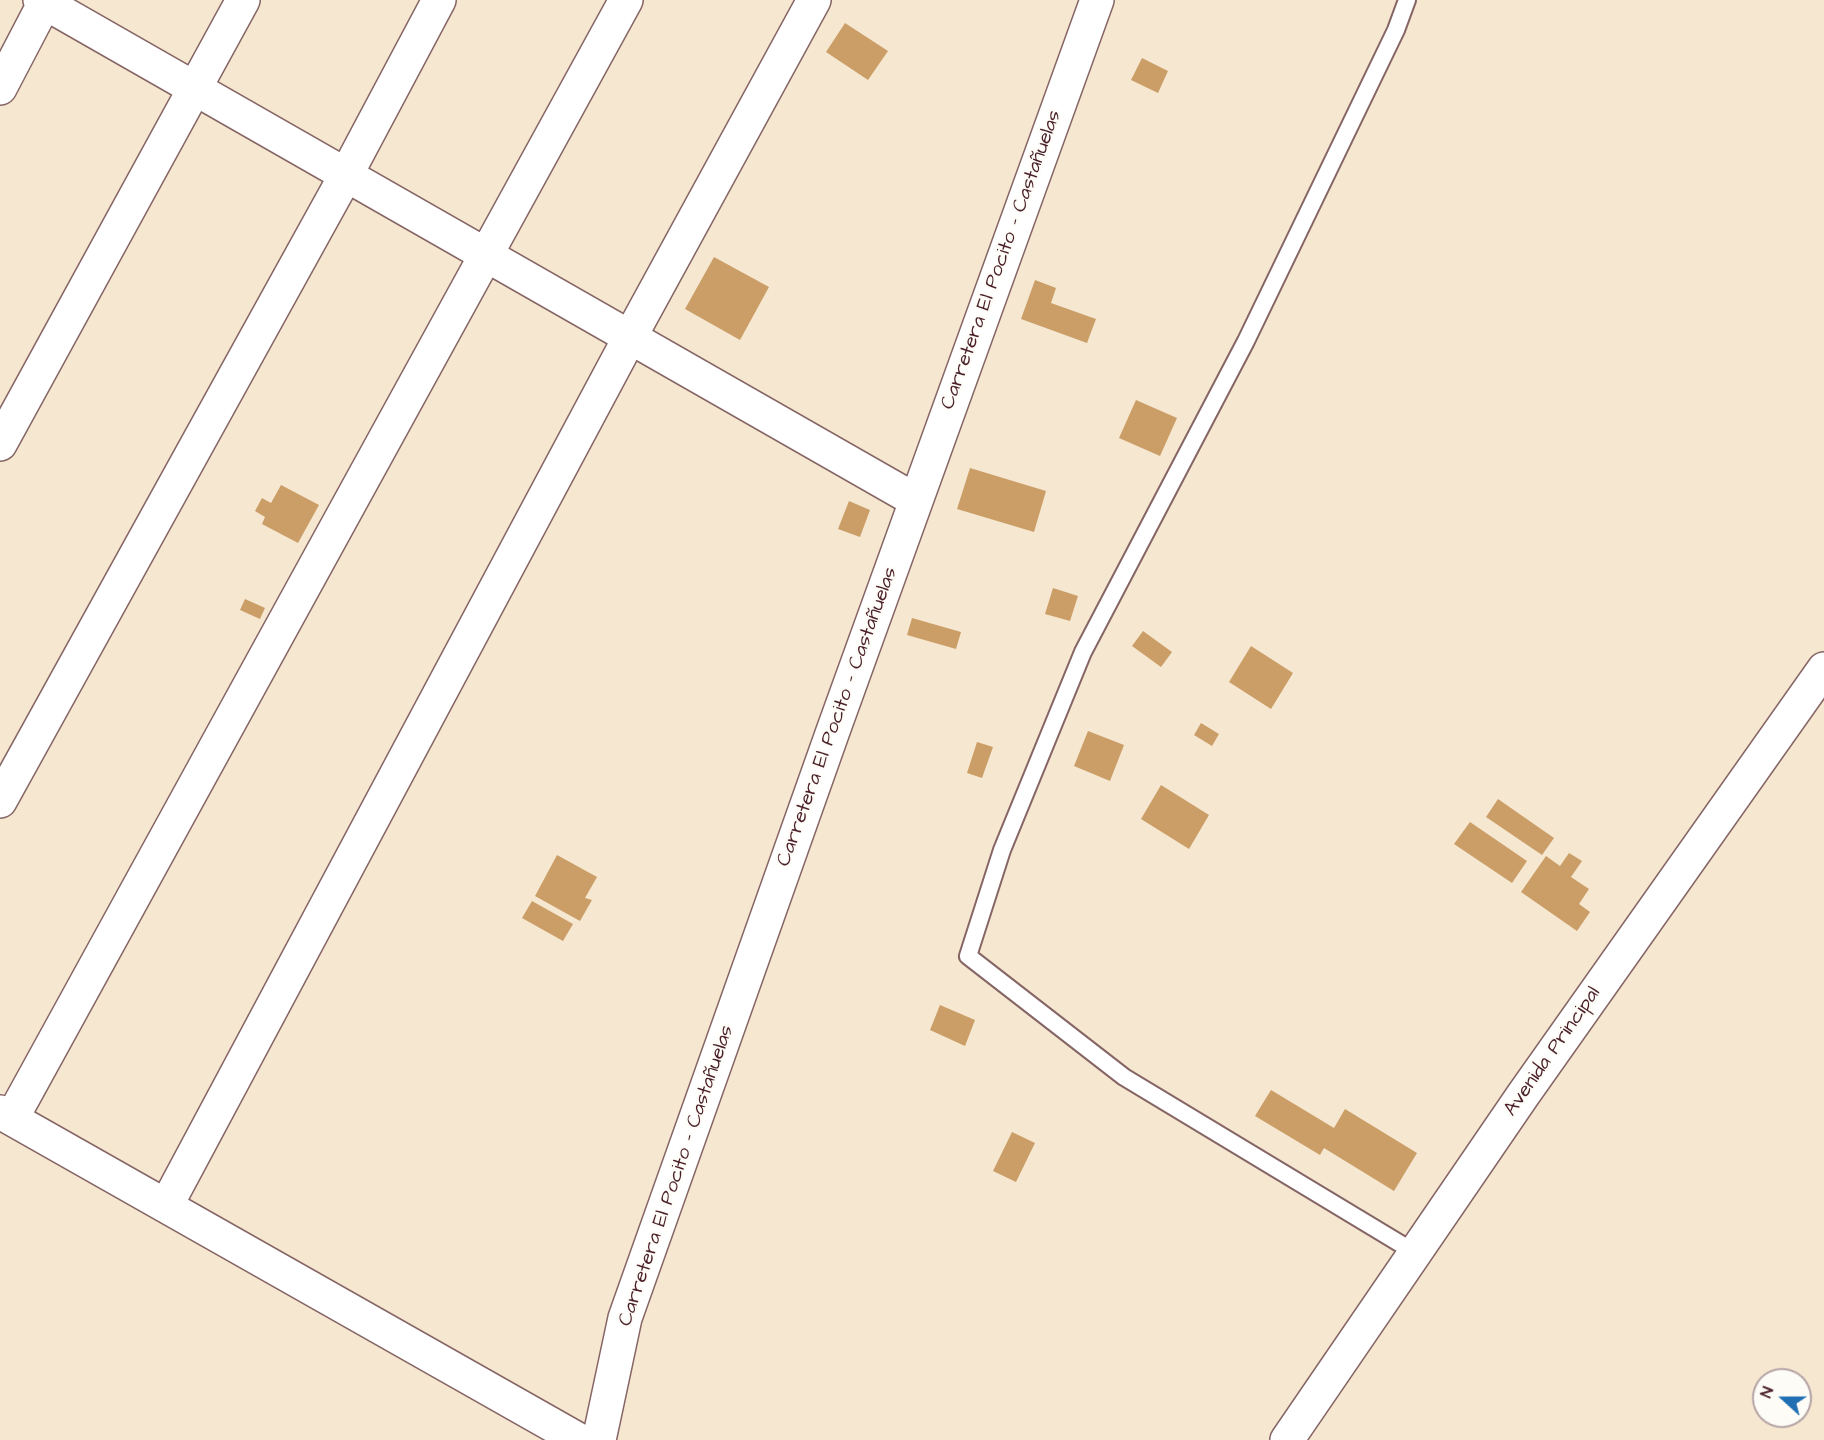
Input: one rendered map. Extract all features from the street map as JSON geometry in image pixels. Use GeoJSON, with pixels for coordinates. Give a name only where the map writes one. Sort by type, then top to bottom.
{"type":"FeatureCollection","features":[{"type":"Feature","properties":{"kind":"street"},"geometry":{"type":"LineString","coordinates":[[0,444],[243,0]]}},
{"type":"Feature","properties":{"kind":"street"},"geometry":{"type":"LineString","coordinates":[[0,801],[346,175],[440,0]]}},
{"type":"Feature","properties":{"kind":"street"},"geometry":{"type":"LineString","coordinates":[[579,1440],[6,1115],[488,256],[626,0]]}},
{"type":"Feature","properties":{"kind":"street"},"geometry":{"type":"LineString","coordinates":[[166,1206],[630,337],[814,0]]}},
{"type":"Feature","properties":{"kind":"street","name":"Carretera El Pocito - Castañuelas"},"geometry":{"type":"LineString","coordinates":[[598,1440],[625,1318],[915,501],[1096,0]]}},
{"type":"Feature","properties":{"kind":"street"},"geometry":{"type":"LineString","coordinates":[[0,88],[44,1],[915,501]]}},
{"type":"Feature","properties":{"kind":"street","name":"Avenida Principal"},"geometry":{"type":"LineString","coordinates":[[1287,1440],[1414,1252],[1824,669]]}},
{"type":"Feature","properties":{"kind":"lane"},"geometry":{"type":"LineString","coordinates":[[1407,0],[1396,30],[1246,340],[1083,651],[1002,849],[968,956],[1124,1077],[1414,1252]]}},
{"type":"Feature","properties":{"kind":"building"},"geometry":{"type":"Polygon","coordinates":[[[845,23],[888,51],[868,80],[826,52],[845,23]]]}},
{"type":"Feature","properties":{"kind":"building"},"geometry":{"type":"Polygon","coordinates":[[[1142,58],[1168,71],[1158,93],[1131,80],[1142,58]]]}},
{"type":"Feature","properties":{"kind":"building"},"geometry":{"type":"Polygon","coordinates":[[[714,257],[769,287],[740,340],[685,309],[714,257]]]}},
{"type":"Feature","properties":{"kind":"building"},"geometry":{"type":"Polygon","coordinates":[[[1035,280],[1056,288],[1051,303],[1096,319],[1087,343],[1021,319],[1035,280]]]}},
{"type":"Feature","properties":{"kind":"building"},"geometry":{"type":"Polygon","coordinates":[[[1136,400],[1177,418],[1160,456],[1119,438],[1136,400]]]}},
{"type":"Feature","properties":{"kind":"building"},"geometry":{"type":"Polygon","coordinates":[[[970,468],[1046,491],[1034,532],[957,509],[970,468]]]}},
{"type":"Feature","properties":{"kind":"building"},"geometry":{"type":"Polygon","coordinates":[[[281,485],[319,505],[298,543],[262,524],[265,517],[255,511],[262,498],[271,503],[281,485]]]}},
{"type":"Feature","properties":{"kind":"building"},"geometry":{"type":"Polygon","coordinates":[[[849,501],[870,510],[860,537],[838,529],[849,501]]]}},
{"type":"Feature","properties":{"kind":"building"},"geometry":{"type":"Polygon","coordinates":[[[1053,588],[1078,596],[1070,621],[1045,614],[1053,588]]]}},
{"type":"Feature","properties":{"kind":"building"},"geometry":{"type":"Polygon","coordinates":[[[245,599],[265,608],[260,619],[240,610],[245,599]]]}},
{"type":"Feature","properties":{"kind":"building"},"geometry":{"type":"Polygon","coordinates":[[[912,618],[961,632],[956,649],[907,635],[912,618]]]}},
{"type":"Feature","properties":{"kind":"building"},"geometry":{"type":"Polygon","coordinates":[[[1143,631],[1172,652],[1161,667],[1132,646],[1143,631]]]}},
{"type":"Feature","properties":{"kind":"building"},"geometry":{"type":"Polygon","coordinates":[[[1251,646],[1293,673],[1271,709],[1229,682],[1251,646]]]}},
{"type":"Feature","properties":{"kind":"building"},"geometry":{"type":"Polygon","coordinates":[[[1201,723],[1219,734],[1212,746],[1194,735],[1201,723]]]}},
{"type":"Feature","properties":{"kind":"building"},"geometry":{"type":"Polygon","coordinates":[[[1088,731],[1124,745],[1110,781],[1074,766],[1088,731]]]}},
{"type":"Feature","properties":{"kind":"building"},"geometry":{"type":"Polygon","coordinates":[[[977,742],[993,747],[982,778],[967,773],[977,742]]]}},
{"type":"Feature","properties":{"kind":"building"},"geometry":{"type":"Polygon","coordinates":[[[1161,785],[1209,815],[1189,849],[1141,819],[1161,785]]]}},
{"type":"Feature","properties":{"kind":"building"},"geometry":{"type":"Polygon","coordinates":[[[1498,799],[1554,838],[1542,855],[1486,817],[1498,799]]]}},
{"type":"Feature","properties":{"kind":"building"},"geometry":{"type":"Polygon","coordinates":[[[1470,822],[1527,861],[1512,883],[1454,844],[1470,822]]]}},
{"type":"Feature","properties":{"kind":"building"},"geometry":{"type":"Polygon","coordinates":[[[1569,853],[1582,861],[1571,877],[1589,889],[1579,904],[1590,912],[1577,931],[1521,892],[1546,856],[1560,866],[1569,853]]]}},
{"type":"Feature","properties":{"kind":"building"},"geometry":{"type":"Polygon","coordinates":[[[557,855],[597,877],[585,898],[592,900],[580,921],[535,896],[557,855]]]}},
{"type":"Feature","properties":{"kind":"building"},"geometry":{"type":"Polygon","coordinates":[[[532,901],[573,924],[563,941],[522,918],[532,901]]]}},
{"type":"Feature","properties":{"kind":"building"},"geometry":{"type":"Polygon","coordinates":[[[940,1005],[975,1020],[965,1046],[930,1030],[940,1005]]]}},
{"type":"Feature","properties":{"kind":"building"},"geometry":{"type":"Polygon","coordinates":[[[1271,1090],[1334,1128],[1345,1109],[1417,1153],[1394,1191],[1324,1148],[1320,1155],[1255,1116],[1271,1090]]]}},
{"type":"Feature","properties":{"kind":"building"},"geometry":{"type":"Polygon","coordinates":[[[1012,1132],[1035,1143],[1016,1182],[993,1171],[1012,1132]]]}}]}
